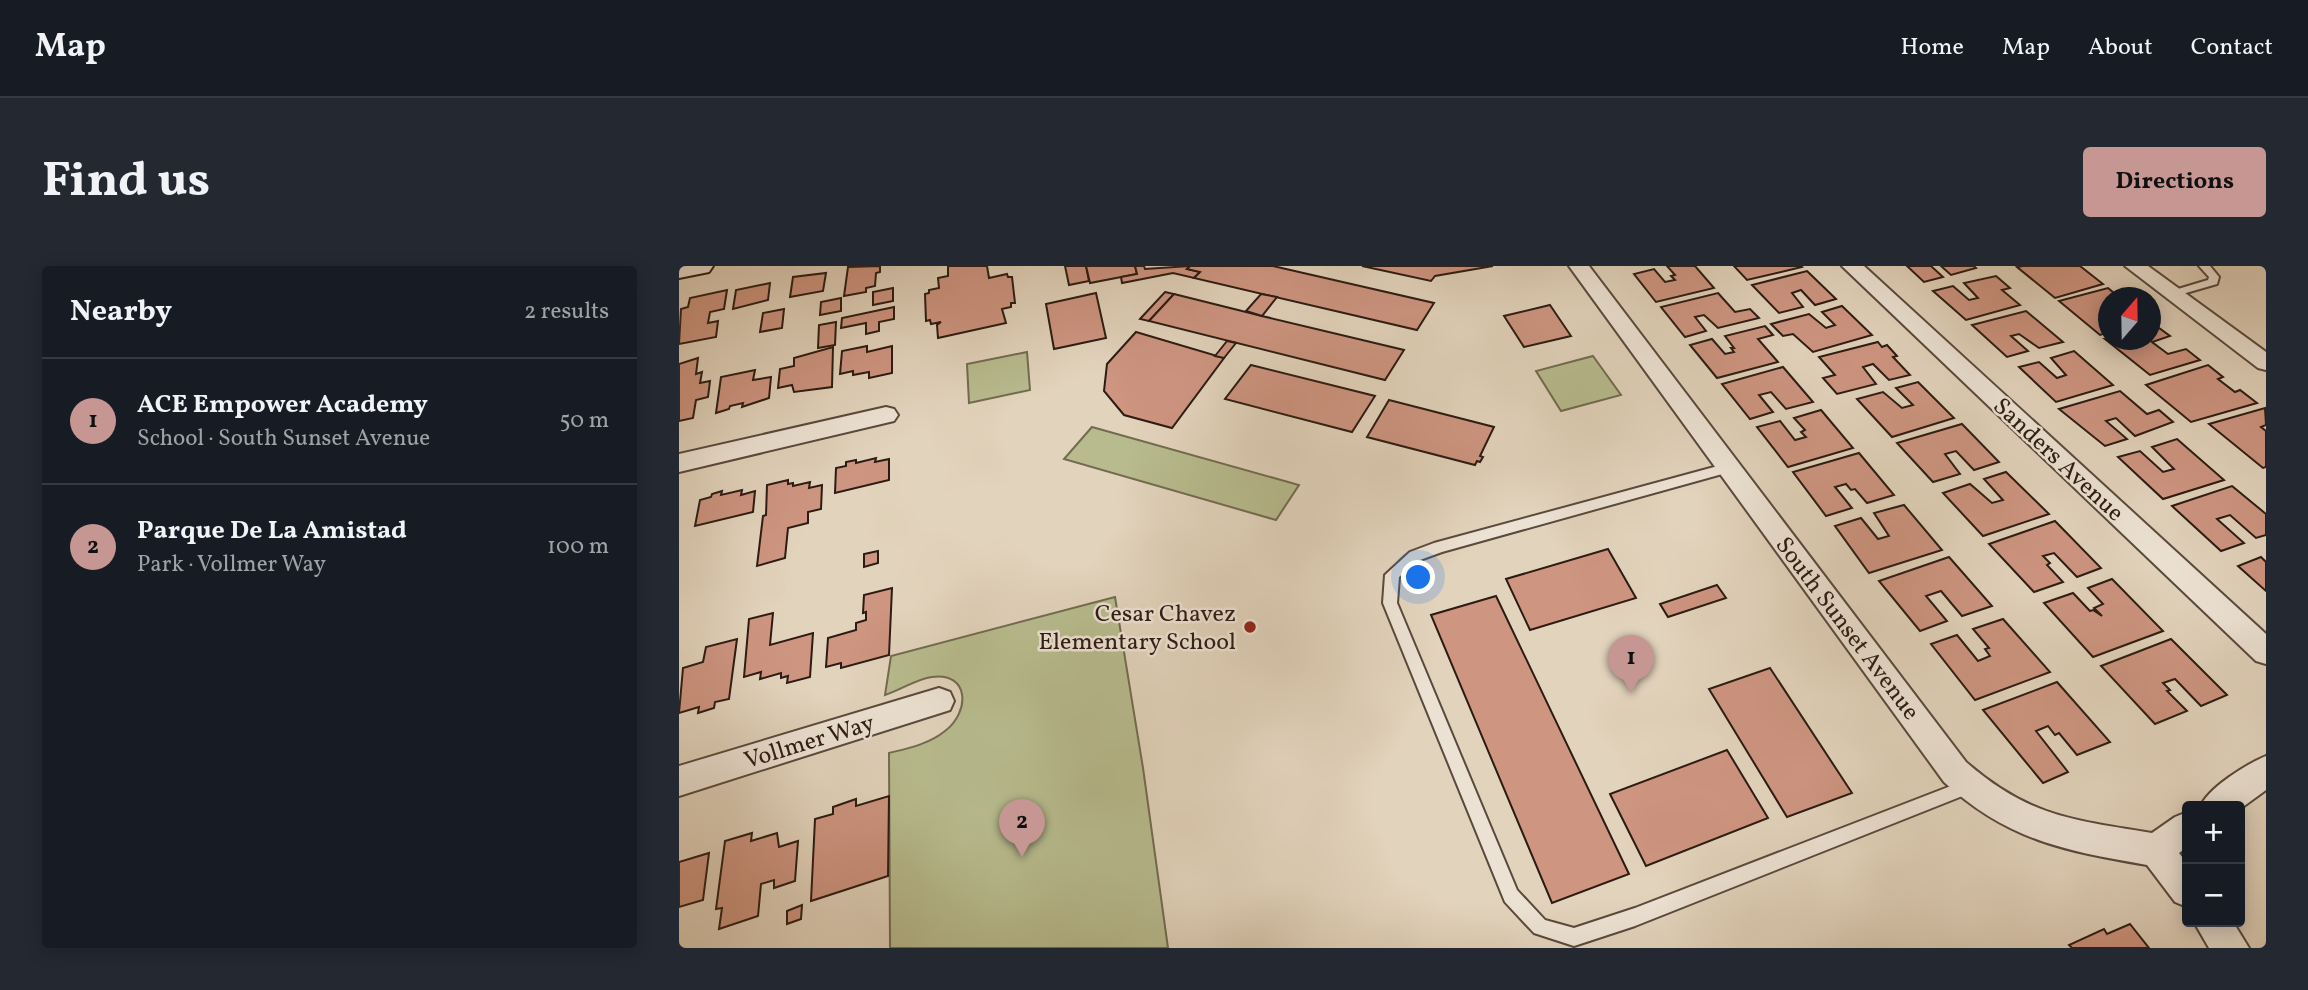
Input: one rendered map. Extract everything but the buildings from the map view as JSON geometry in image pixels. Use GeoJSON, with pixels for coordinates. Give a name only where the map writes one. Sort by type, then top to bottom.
{"type":"FeatureCollection","features":[{"type":"Feature","properties":{"kind":"street"},"geometry":{"type":"LineString","coordinates":[[679,270],[699,266]]}},
{"type":"Feature","properties":{"kind":"street","name":"South Sunset Avenue"},"geometry":{"type":"LineString","coordinates":[[1579,266],[1955,772],[1979,797],[2027,822],[2058,832],[2157,850]]}},
{"type":"Feature","properties":{"kind":"street","name":"Sanders Avenue"},"geometry":{"type":"LineString","coordinates":[[1852,266],[2266,652]]}},
{"type":"Feature","properties":{"kind":"street"},"geometry":{"type":"LineString","coordinates":[[2134,266],[2266,363]]}},
{"type":"Feature","properties":{"kind":"street"},"geometry":{"type":"LineString","coordinates":[[679,463],[886,415]]}},
{"type":"Feature","properties":{"kind":"street","name":"Vollmer Way"},"geometry":{"type":"LineString","coordinates":[[679,781],[939,701]]}},
{"type":"Feature","properties":{"kind":"street"},"geometry":{"type":"LineString","coordinates":[[2224,801],[2266,771]]}},
{"type":"Feature","properties":{"kind":"street"},"geometry":{"type":"LineString","coordinates":[[2182,832],[2157,850],[2182,883]]}},
{"type":"Feature","properties":{"kind":"street"},"geometry":{"type":"LineString","coordinates":[[2215,927],[2231,948]]}},
{"type":"Feature","properties":{"kind":"lane"},"geometry":{"type":"LineString","coordinates":[[2172,294],[2213,282],[2211,271],[2204,266]]}},
{"type":"Feature","properties":{"kind":"lane"},"geometry":{"type":"LineString","coordinates":[[1729,468],[1439,547],[1415,556],[1392,575],[1390,603],[1511,896],[1540,927],[1574,937],[1625,920],[1969,786]]}},
{"type":"Feature","properties":{"kind":"green space"},"geometry":{"type":"Polygon","coordinates":[[[1027,352],[1030,390],[969,403],[967,364],[1027,352]]]}},
{"type":"Feature","properties":{"kind":"green space"},"geometry":{"type":"Polygon","coordinates":[[[1593,356],[1621,395],[1561,411],[1536,371],[1593,356]]]}},
{"type":"Feature","properties":{"kind":"green space"},"geometry":{"type":"Polygon","coordinates":[[[1092,427],[1299,485],[1276,520],[1064,459],[1092,427]]]}},
{"type":"Feature","properties":{"kind":"green space"},"geometry":{"type":"Polygon","coordinates":[[[1115,597],[1143,768],[1168,948],[890,948],[889,753],[926,742],[945,731],[959,714],[962,704],[959,687],[954,681],[944,677],[920,680],[885,695],[891,656],[1115,597]]]}},
{"type":"Feature","properties":{"kind":"place","name":"Cesar Chavez Elementary School"},"geometry":{"type":"Point","coordinates":[1250,627]}},
{"type":"Feature","properties":{"kind":"place","name":"ACE Empower Academy"},"geometry":{"type":"Point","coordinates":[1631,693]}},
{"type":"Feature","properties":{"kind":"place","name":"Parque De La Amistad"},"geometry":{"type":"Point","coordinates":[1022,857]}}]}
